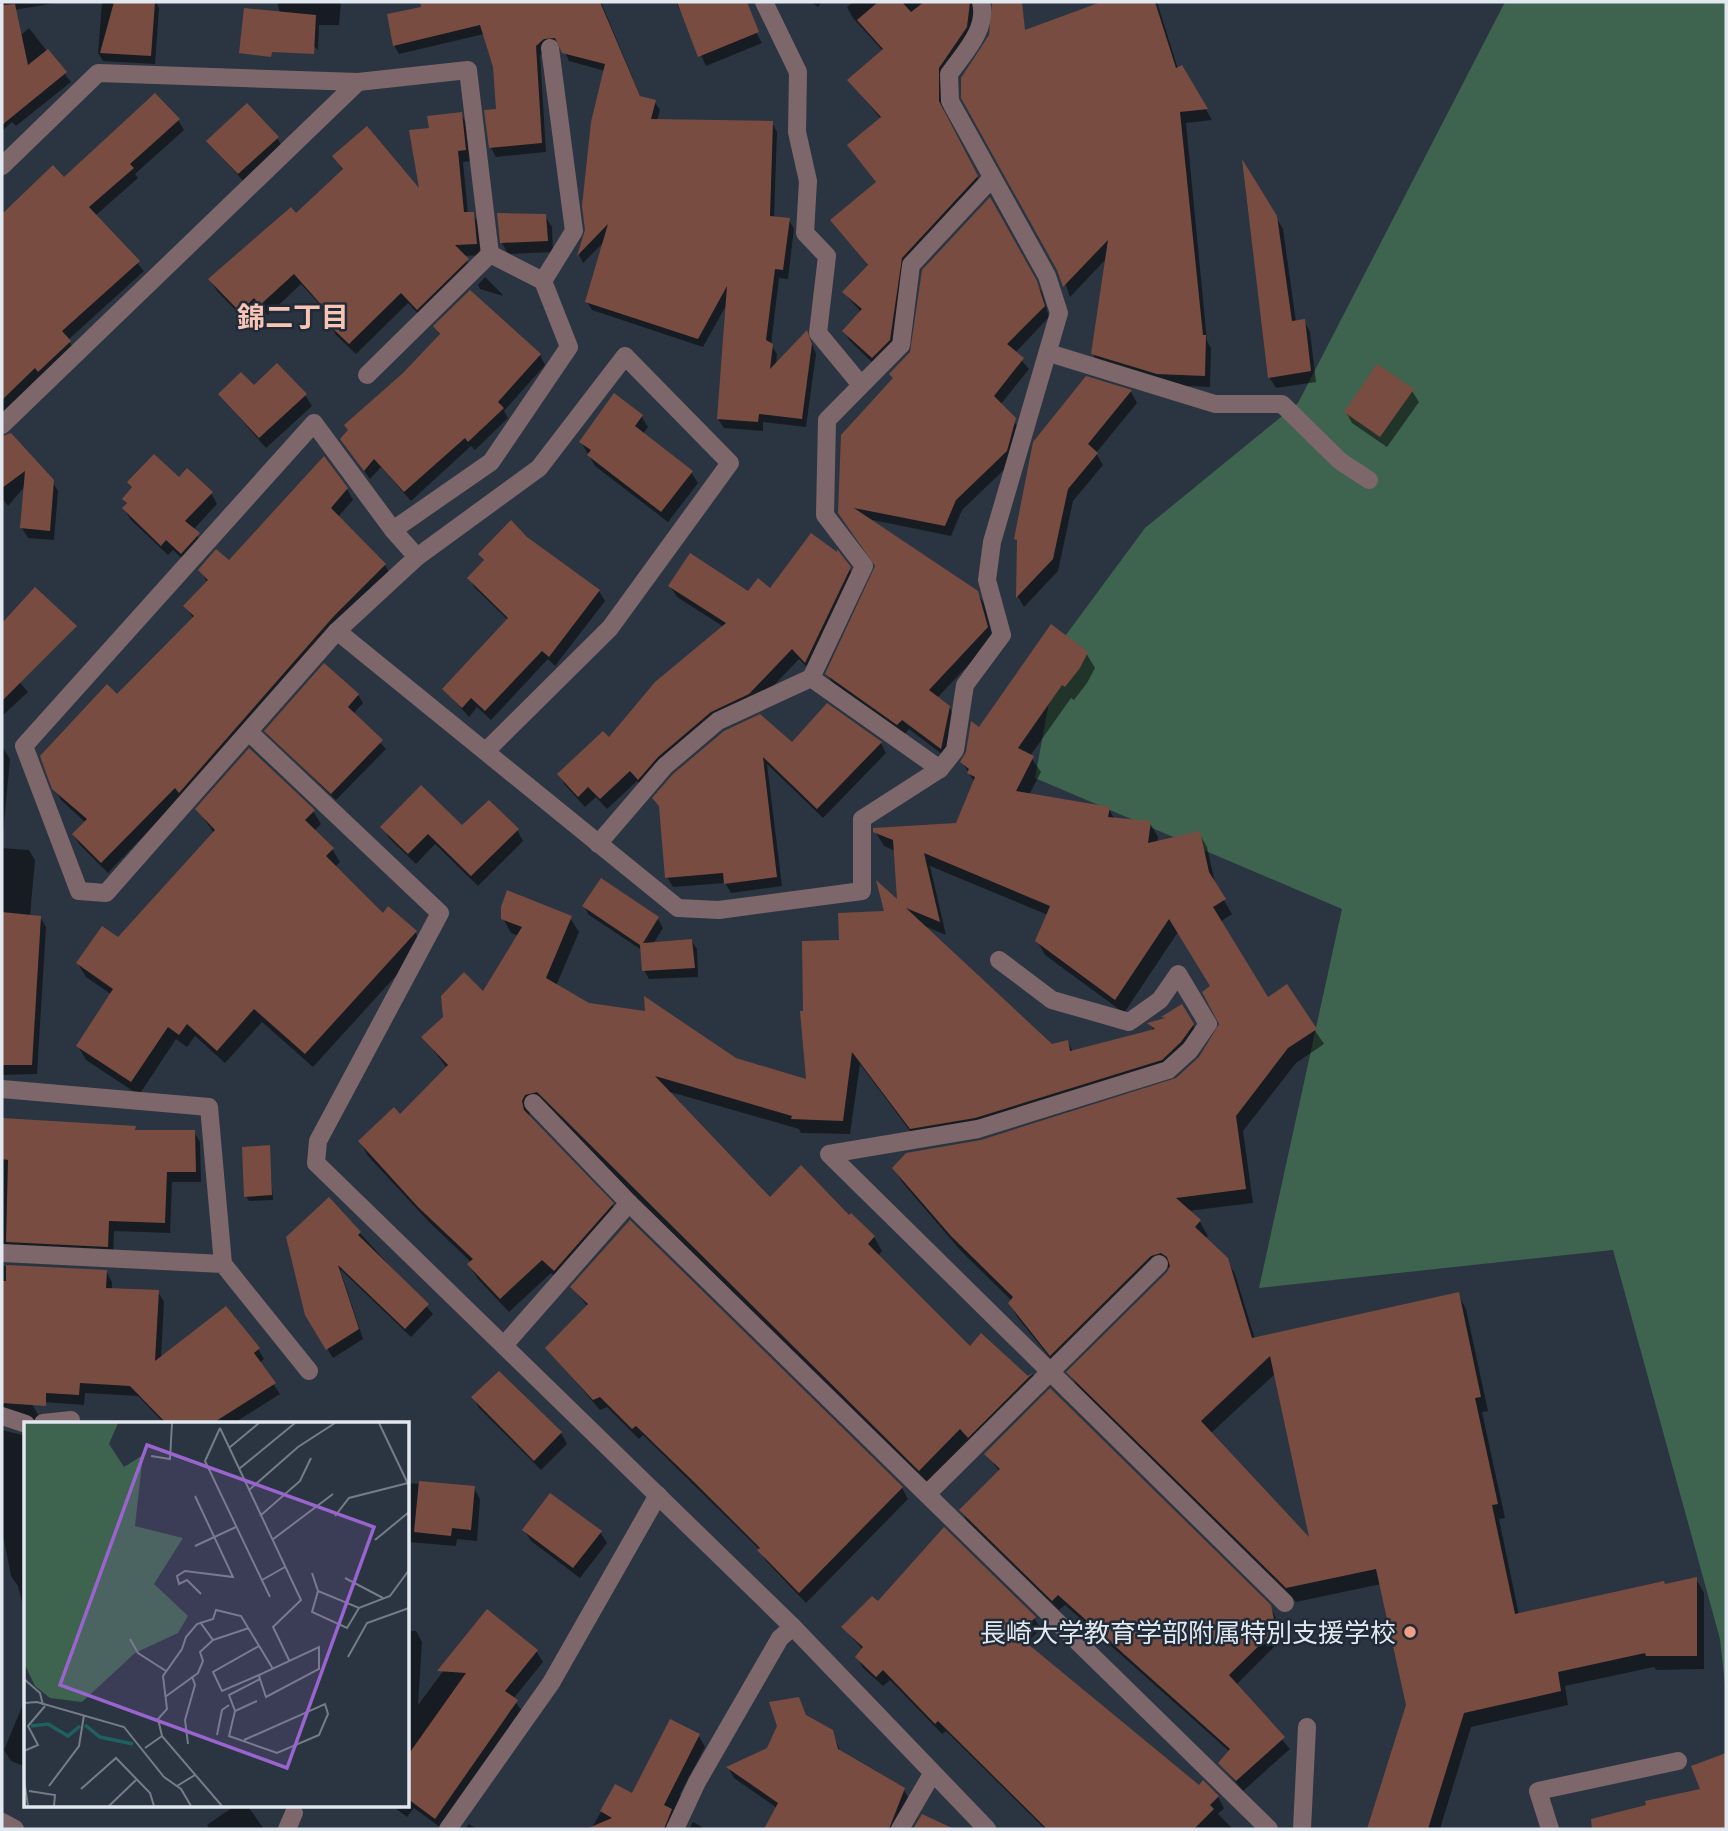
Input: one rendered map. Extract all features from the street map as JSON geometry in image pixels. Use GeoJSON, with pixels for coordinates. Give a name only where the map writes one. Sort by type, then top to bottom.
{"type":"FeatureCollection","features":[{"type":"Feature","properties":{"kind":"street"},"geometry":{"type":"LineString","coordinates":[[764,2],[798,72],[797,132],[808,181],[805,233],[827,256],[818,332],[861,385]]}},
{"type":"Feature","properties":{"kind":"street"},"geometry":{"type":"LineString","coordinates":[[337,631],[678,908],[719,910],[862,891],[862,819],[940,769],[956,750],[965,685],[1002,635],[987,580],[992,542],[1059,313],[1046,276],[950,101],[949,74],[975,39],[984,11],[981,2]]}},
{"type":"Feature","properties":{"kind":"street"},"geometry":{"type":"LineString","coordinates":[[543,281],[574,231],[550,48]]}},
{"type":"Feature","properties":{"kind":"street"},"geometry":{"type":"LineString","coordinates":[[2,166],[98,73],[358,82],[468,70],[489,254]]}},
{"type":"Feature","properties":{"kind":"street"},"geometry":{"type":"LineString","coordinates":[[2,425],[358,82]]}},
{"type":"Feature","properties":{"kind":"street"},"geometry":{"type":"LineString","coordinates":[[598,844],[665,766],[718,721],[811,678],[864,566],[825,515],[827,420],[901,345],[911,265],[991,178]]}},
{"type":"Feature","properties":{"kind":"street"},"geometry":{"type":"LineString","coordinates":[[393,530],[491,462],[569,347],[543,281],[489,254]]}},
{"type":"Feature","properties":{"kind":"street"},"geometry":{"type":"LineString","coordinates":[[366,375],[489,254]]}},
{"type":"Feature","properties":{"kind":"street"},"geometry":{"type":"LineString","coordinates":[[1049,353],[1214,404],[1282,404],[1340,461],[1368,480]]}},
{"type":"Feature","properties":{"kind":"street"},"geometry":{"type":"LineString","coordinates":[[417,557],[393,530],[314,423],[24,746],[79,891],[106,893],[337,631],[417,557],[539,468],[625,356],[730,463],[610,628],[486,751]]}},
{"type":"Feature","properties":{"kind":"street"},"geometry":{"type":"LineString","coordinates":[[811,678],[940,769]]}},
{"type":"Feature","properties":{"kind":"street"},"geometry":{"type":"LineString","coordinates":[[248,732],[440,914],[317,1141],[316,1163],[441,1287],[505,1344],[582,1425],[793,1627],[987,1829]]}},
{"type":"Feature","properties":{"kind":"street"},"geometry":{"type":"LineString","coordinates":[[999,960],[1052,1000],[1129,1022],[1160,1000],[1178,974],[1208,1024],[1191,1050],[1168,1070],[978,1129],[829,1154],[1285,1603]]}},
{"type":"Feature","properties":{"kind":"street"},"geometry":{"type":"LineString","coordinates":[[2,1090],[209,1107],[223,1264],[309,1371]]}},
{"type":"Feature","properties":{"kind":"street"},"geometry":{"type":"LineString","coordinates":[[533,1103],[629,1203],[1269,1829]]}},
{"type":"Feature","properties":{"kind":"street"},"geometry":{"type":"LineString","coordinates":[[505,1344],[629,1203]]}},
{"type":"Feature","properties":{"kind":"street"},"geometry":{"type":"LineString","coordinates":[[2,1254],[223,1264]]}},
{"type":"Feature","properties":{"kind":"street"},"geometry":{"type":"LineString","coordinates":[[927,1494],[1159,1264]]}},
{"type":"Feature","properties":{"kind":"street"},"geometry":{"type":"LineString","coordinates":[[2,1416],[24,1423]]}},
{"type":"Feature","properties":{"kind":"street"},"geometry":{"type":"LineString","coordinates":[[52,1422],[71,1420]]}},
{"type":"Feature","properties":{"kind":"street"},"geometry":{"type":"LineString","coordinates":[[448,1829],[551,1684],[658,1495]]}},
{"type":"Feature","properties":{"kind":"street"},"geometry":{"type":"LineString","coordinates":[[675,1829],[697,1782],[780,1638],[793,1627]]}},
{"type":"Feature","properties":{"kind":"street"},"geometry":{"type":"LineString","coordinates":[[1302,1829],[1307,1727]]}},
{"type":"Feature","properties":{"kind":"street"},"geometry":{"type":"LineString","coordinates":[[1550,1829],[1538,1791],[1678,1761]]}},
{"type":"Feature","properties":{"kind":"street"},"geometry":{"type":"LineString","coordinates":[[900,1829],[932,1774]]}},
{"type":"Feature","properties":{"kind":"street"},"geometry":{"type":"LineString","coordinates":[[2,1822],[15,1829]]}},
{"type":"Feature","properties":{"kind":"green space"},"geometry":{"type":"Polygon","coordinates":[[[1505,2],[1726,2],[1726,1693],[1720,1639],[1613,1250],[1259,1288],[1342,909],[1035,778],[1060,643],[1145,528],[1298,403],[1505,2]]]}},
{"type":"Feature","properties":{"kind":"building"},"geometry":{"type":"Polygon","coordinates":[[[114,2],[155,2],[151,56],[100,53],[114,2]]]}},
{"type":"Feature","properties":{"kind":"building"},"geometry":{"type":"Polygon","coordinates":[[[420,2],[600,2],[640,96],[656,100],[651,119],[773,121],[770,216],[790,218],[783,270],[775,269],[766,340],[773,344],[770,369],[807,330],[812,344],[802,419],[759,414],[758,422],[717,419],[727,286],[698,339],[585,302],[608,224],[577,256],[585,230],[582,206],[591,122],[605,64],[562,53],[555,38],[544,39],[536,46],[542,143],[489,148],[484,110],[496,109],[493,67],[480,25],[393,46],[387,14],[421,7],[420,2]]]}},
{"type":"Feature","properties":{"kind":"building"},"geometry":{"type":"Polygon","coordinates":[[[677,2],[747,2],[759,32],[698,57],[677,2]]]}},
{"type":"Feature","properties":{"kind":"building"},"geometry":{"type":"Polygon","coordinates":[[[878,2],[902,2],[911,12],[924,2],[970,2],[967,27],[939,68],[939,101],[978,176],[902,258],[890,340],[872,358],[842,331],[862,309],[842,292],[868,265],[830,220],[876,182],[847,145],[881,117],[847,80],[883,49],[857,20],[878,2]]]}},
{"type":"Feature","properties":{"kind":"building"},"geometry":{"type":"Polygon","coordinates":[[[992,2],[1022,2],[1025,30],[1101,2],[1155,2],[1176,68],[1182,65],[1208,109],[1180,112],[1203,335],[1206,335],[1205,376],[1157,374],[1091,354],[1108,240],[1063,287],[1057,270],[961,98],[961,78],[989,35],[992,2]]]}},
{"type":"Feature","properties":{"kind":"building"},"geometry":{"type":"Polygon","coordinates":[[[15,4],[28,65],[48,49],[67,72],[2,125],[2,5],[15,4]]]}},
{"type":"Feature","properties":{"kind":"building"},"geometry":{"type":"Polygon","coordinates":[[[244,8],[316,15],[314,54],[272,52],[271,57],[239,53],[244,8]]]}},
{"type":"Feature","properties":{"kind":"building"},"geometry":{"type":"Polygon","coordinates":[[[155,93],[180,119],[130,164],[134,168],[89,207],[140,261],[62,331],[71,341],[38,372],[35,368],[2,400],[2,214],[53,165],[64,177],[155,93]]]}},
{"type":"Feature","properties":{"kind":"building"},"geometry":{"type":"Polygon","coordinates":[[[247,103],[279,137],[238,174],[206,141],[247,103]]]}},
{"type":"Feature","properties":{"kind":"building"},"geometry":{"type":"Polygon","coordinates":[[[462,112],[466,150],[458,151],[464,212],[474,212],[477,244],[455,245],[469,259],[417,310],[401,293],[349,344],[328,324],[333,318],[294,274],[260,305],[254,298],[240,312],[208,279],[291,207],[296,213],[343,169],[332,156],[367,126],[419,188],[409,130],[429,128],[427,116],[462,112]]]}},
{"type":"Feature","properties":{"kind":"building"},"geometry":{"type":"Polygon","coordinates":[[[1242,159],[1277,216],[1292,321],[1305,319],[1311,371],[1268,378],[1242,159]]]}},
{"type":"Feature","properties":{"kind":"building"},"geometry":{"type":"Polygon","coordinates":[[[990,197],[1037,281],[1045,306],[1007,344],[1024,358],[994,396],[1016,418],[1007,451],[956,500],[945,526],[854,508],[978,591],[988,627],[929,690],[950,706],[941,749],[902,720],[897,725],[825,674],[875,566],[838,513],[841,435],[893,378],[889,374],[910,352],[922,270],[990,197]]]}},
{"type":"Feature","properties":{"kind":"building"},"geometry":{"type":"Polygon","coordinates":[[[497,213],[546,214],[548,241],[500,243],[497,213]]]}},
{"type":"Feature","properties":{"kind":"building"},"geometry":{"type":"Polygon","coordinates":[[[470,290],[541,354],[498,402],[504,408],[468,442],[465,438],[404,492],[374,459],[364,471],[340,439],[348,430],[344,425],[403,373],[440,334],[433,326],[470,290]]]}},
{"type":"Feature","properties":{"kind":"building"},"geometry":{"type":"Polygon","coordinates":[[[277,363],[307,394],[259,438],[218,394],[241,372],[254,385],[277,363]]]}},
{"type":"Feature","properties":{"kind":"building"},"geometry":{"type":"Polygon","coordinates":[[[1377,364],[1414,389],[1380,437],[1344,412],[1377,364]]]}},
{"type":"Feature","properties":{"kind":"building"},"geometry":{"type":"Polygon","coordinates":[[[1086,376],[1132,390],[1088,444],[1098,453],[1068,489],[1053,559],[1016,598],[1017,540],[1014,539],[1033,442],[1086,376]]]}},
{"type":"Feature","properties":{"kind":"building"},"geometry":{"type":"Polygon","coordinates":[[[614,393],[643,415],[635,426],[693,471],[661,512],[587,455],[591,450],[579,442],[614,393]]]}},
{"type":"Feature","properties":{"kind":"building"},"geometry":{"type":"Polygon","coordinates":[[[11,433],[54,480],[50,531],[20,528],[25,471],[2,488],[2,436],[11,433]]]}},
{"type":"Feature","properties":{"kind":"building"},"geometry":{"type":"Polygon","coordinates":[[[154,454],[179,477],[187,468],[213,492],[185,521],[200,533],[181,554],[166,540],[161,546],[122,508],[127,503],[122,499],[132,487],[127,482],[154,454]]]}},
{"type":"Feature","properties":{"kind":"building"},"geometry":{"type":"Polygon","coordinates":[[[324,456],[348,488],[331,508],[386,564],[334,616],[179,793],[175,788],[101,863],[72,834],[87,819],[52,789],[40,756],[107,684],[117,694],[194,616],[183,606],[208,580],[198,570],[216,549],[229,560],[324,456]]]}},
{"type":"Feature","properties":{"kind":"building"},"geometry":{"type":"Polygon","coordinates":[[[511,520],[527,537],[600,590],[549,657],[542,651],[485,711],[471,698],[462,708],[442,689],[508,618],[467,578],[484,560],[478,554],[511,520]]]}},
{"type":"Feature","properties":{"kind":"building"},"geometry":{"type":"Polygon","coordinates":[[[811,533],[837,552],[837,549],[851,567],[805,663],[792,649],[749,694],[711,712],[658,757],[638,780],[630,771],[600,799],[588,787],[578,797],[557,774],[603,731],[609,737],[655,682],[726,623],[668,586],[690,553],[748,591],[758,578],[770,588],[811,533]]]}},
{"type":"Feature","properties":{"kind":"building"},"geometry":{"type":"Polygon","coordinates":[[[35,587],[77,626],[2,701],[2,623],[35,587]]]}},
{"type":"Feature","properties":{"kind":"building"},"geometry":{"type":"Polygon","coordinates":[[[1051,624],[1088,652],[1080,668],[1065,687],[1062,685],[1018,748],[1034,756],[1016,791],[1110,807],[1108,817],[1151,821],[1148,843],[1200,831],[1209,872],[1226,899],[1213,907],[1268,997],[1287,984],[1317,1029],[1288,1048],[1236,1116],[1246,1189],[1176,1198],[1201,1220],[1195,1227],[1228,1258],[1252,1338],[1459,1292],[1481,1397],[1475,1398],[1498,1504],[1492,1505],[1515,1614],[1664,1581],[1665,1584],[1697,1577],[1697,1656],[1646,1656],[1645,1653],[1558,1672],[1561,1691],[1464,1713],[1428,1829],[1367,1829],[1406,1705],[1376,1569],[1286,1588],[1066,1372],[1167,1272],[1170,1266],[1167,1257],[1161,1253],[1151,1256],[1050,1356],[1008,1303],[1013,1297],[951,1236],[892,1168],[906,1153],[981,1140],[1176,1078],[1199,1057],[1219,1024],[1202,992],[1210,986],[1169,919],[1115,1000],[1035,941],[1050,906],[924,853],[940,922],[906,908],[1052,1044],[1068,1040],[1070,1051],[1155,1029],[1147,1023],[1165,1018],[1161,1017],[1182,1004],[1194,1024],[1181,1042],[1162,1060],[975,1118],[910,1129],[852,1052],[843,1121],[791,1119],[792,1116],[655,1076],[770,1197],[801,1165],[849,1215],[851,1213],[875,1236],[868,1244],[970,1346],[981,1333],[1028,1376],[1034,1372],[968,1438],[960,1429],[919,1471],[537,1092],[525,1095],[522,1101],[524,1110],[614,1203],[554,1271],[542,1260],[500,1299],[467,1264],[473,1259],[418,1207],[358,1141],[394,1107],[400,1114],[448,1065],[421,1037],[443,1017],[441,996],[464,972],[483,991],[522,927],[501,919],[501,907],[507,890],[572,916],[546,978],[589,1003],[645,1011],[644,996],[736,1058],[806,1079],[800,1011],[803,1011],[802,941],[839,940],[838,913],[884,911],[876,880],[897,899],[893,840],[873,832],[873,828],[956,823],[975,777],[967,773],[969,769],[960,762],[966,752],[971,721],[979,727],[1051,624]],[[1270,1356],[1201,1421],[1309,1537],[1270,1356]]]}},
{"type":"Feature","properties":{"kind":"building"},"geometry":{"type":"Polygon","coordinates":[[[324,663],[359,694],[348,707],[383,740],[331,794],[264,731],[324,663]]]}},
{"type":"Feature","properties":{"kind":"building"},"geometry":{"type":"Polygon","coordinates":[[[827,703],[882,742],[817,809],[763,757],[777,877],[724,884],[723,873],[665,878],[659,806],[652,798],[673,774],[724,731],[760,714],[792,742],[827,703]]]}},
{"type":"Feature","properties":{"kind":"building"},"geometry":{"type":"Polygon","coordinates":[[[249,748],[315,810],[305,820],[334,848],[326,856],[383,913],[388,906],[417,931],[305,1054],[254,1009],[217,1051],[187,1024],[179,1035],[168,1027],[131,1082],[76,1046],[113,989],[76,963],[102,926],[118,937],[215,830],[195,809],[249,748]]]}},
{"type":"Feature","properties":{"kind":"building"},"geometry":{"type":"Polygon","coordinates":[[[421,785],[462,825],[489,800],[519,829],[471,876],[428,834],[408,854],[380,827],[421,785]]]}},
{"type":"Feature","properties":{"kind":"building"},"geometry":{"type":"Polygon","coordinates":[[[601,878],[659,917],[643,943],[692,939],[695,968],[642,971],[640,945],[582,906],[601,878]]]}},
{"type":"Feature","properties":{"kind":"building"},"geometry":{"type":"Polygon","coordinates":[[[2,912],[41,916],[32,1065],[2,1065],[2,912]]]}},
{"type":"Feature","properties":{"kind":"building"},"geometry":{"type":"Polygon","coordinates":[[[2,1118],[136,1126],[135,1130],[195,1130],[196,1172],[167,1172],[165,1223],[109,1221],[108,1247],[6,1242],[8,1160],[2,1159],[2,1118]]]}},
{"type":"Feature","properties":{"kind":"building"},"geometry":{"type":"Polygon","coordinates":[[[270,1145],[272,1195],[244,1197],[242,1147],[270,1145]]]}},
{"type":"Feature","properties":{"kind":"building"},"geometry":{"type":"Polygon","coordinates":[[[329,1197],[361,1232],[358,1235],[429,1304],[405,1329],[338,1265],[359,1329],[326,1350],[305,1315],[286,1237],[329,1197]]]}},
{"type":"Feature","properties":{"kind":"building"},"geometry":{"type":"Polygon","coordinates":[[[630,1220],[903,1487],[799,1593],[757,1550],[760,1548],[636,1426],[632,1429],[600,1397],[593,1400],[545,1348],[588,1304],[570,1287],[630,1220]]]}},
{"type":"Feature","properties":{"kind":"building"},"geometry":{"type":"Polygon","coordinates":[[[6,1265],[107,1270],[106,1288],[159,1290],[155,1361],[226,1306],[260,1348],[254,1353],[276,1383],[215,1422],[165,1422],[130,1386],[80,1383],[79,1395],[46,1393],[46,1406],[2,1403],[2,1281],[6,1281],[6,1265]]]}},
{"type":"Feature","properties":{"kind":"building"},"geometry":{"type":"Polygon","coordinates":[[[499,1371],[562,1432],[534,1461],[471,1397],[499,1371]]]}},
{"type":"Feature","properties":{"kind":"building"},"geometry":{"type":"Polygon","coordinates":[[[1050,1388],[1271,1605],[1276,1629],[1229,1675],[1285,1737],[1236,1781],[1218,1763],[1230,1749],[1058,1595],[1052,1601],[959,1510],[1000,1469],[984,1454],[1050,1388]]]}},
{"type":"Feature","properties":{"kind":"building"},"geometry":{"type":"Polygon","coordinates":[[[419,1481],[475,1486],[471,1530],[452,1528],[451,1536],[414,1532],[419,1481]]]}},
{"type":"Feature","properties":{"kind":"building"},"geometry":{"type":"Polygon","coordinates":[[[550,1493],[602,1531],[573,1568],[522,1530],[550,1493]]]}},
{"type":"Feature","properties":{"kind":"building"},"geometry":{"type":"Polygon","coordinates":[[[944,1527],[1036,1617],[1017,1635],[1199,1785],[1203,1780],[1219,1796],[1210,1805],[1214,1809],[1194,1829],[1047,1829],[938,1721],[935,1724],[883,1670],[876,1677],[855,1657],[863,1647],[841,1627],[872,1596],[878,1601],[944,1527]]]}},
{"type":"Feature","properties":{"kind":"building"},"geometry":{"type":"Polygon","coordinates":[[[487,1609],[538,1650],[505,1691],[518,1700],[435,1819],[410,1800],[410,1752],[466,1673],[437,1671],[487,1609]]]}},
{"type":"Feature","properties":{"kind":"building"},"geometry":{"type":"Polygon","coordinates":[[[799,1697],[806,1715],[833,1730],[838,1749],[905,1788],[889,1829],[764,1829],[778,1803],[726,1767],[767,1748],[777,1726],[769,1702],[799,1697]]]}},
{"type":"Feature","properties":{"kind":"building"},"geometry":{"type":"Polygon","coordinates":[[[670,1719],[700,1734],[664,1805],[672,1809],[664,1829],[586,1829],[612,1818],[600,1811],[615,1784],[632,1793],[670,1719]]]}},
{"type":"Feature","properties":{"kind":"building"},"geometry":{"type":"Polygon","coordinates":[[[1726,1753],[1726,1829],[1592,1829],[1591,1819],[1646,1805],[1645,1801],[1700,1789],[1691,1766],[1726,1753]]]}},
{"type":"Feature","properties":{"kind":"building"},"geometry":{"type":"Polygon","coordinates":[[[922,1814],[954,1829],[913,1829],[922,1814]]]}},
{"type":"Feature","properties":{"kind":"place","name":"長崎大学教育学部附属特別支援学校"},"geometry":{"type":"Point","coordinates":[1410,1632]}},
{"type":"Feature","properties":{"kind":"district","name":"錦二丁目"},"geometry":{"type":"Point","coordinates":[293,316]}}]}
